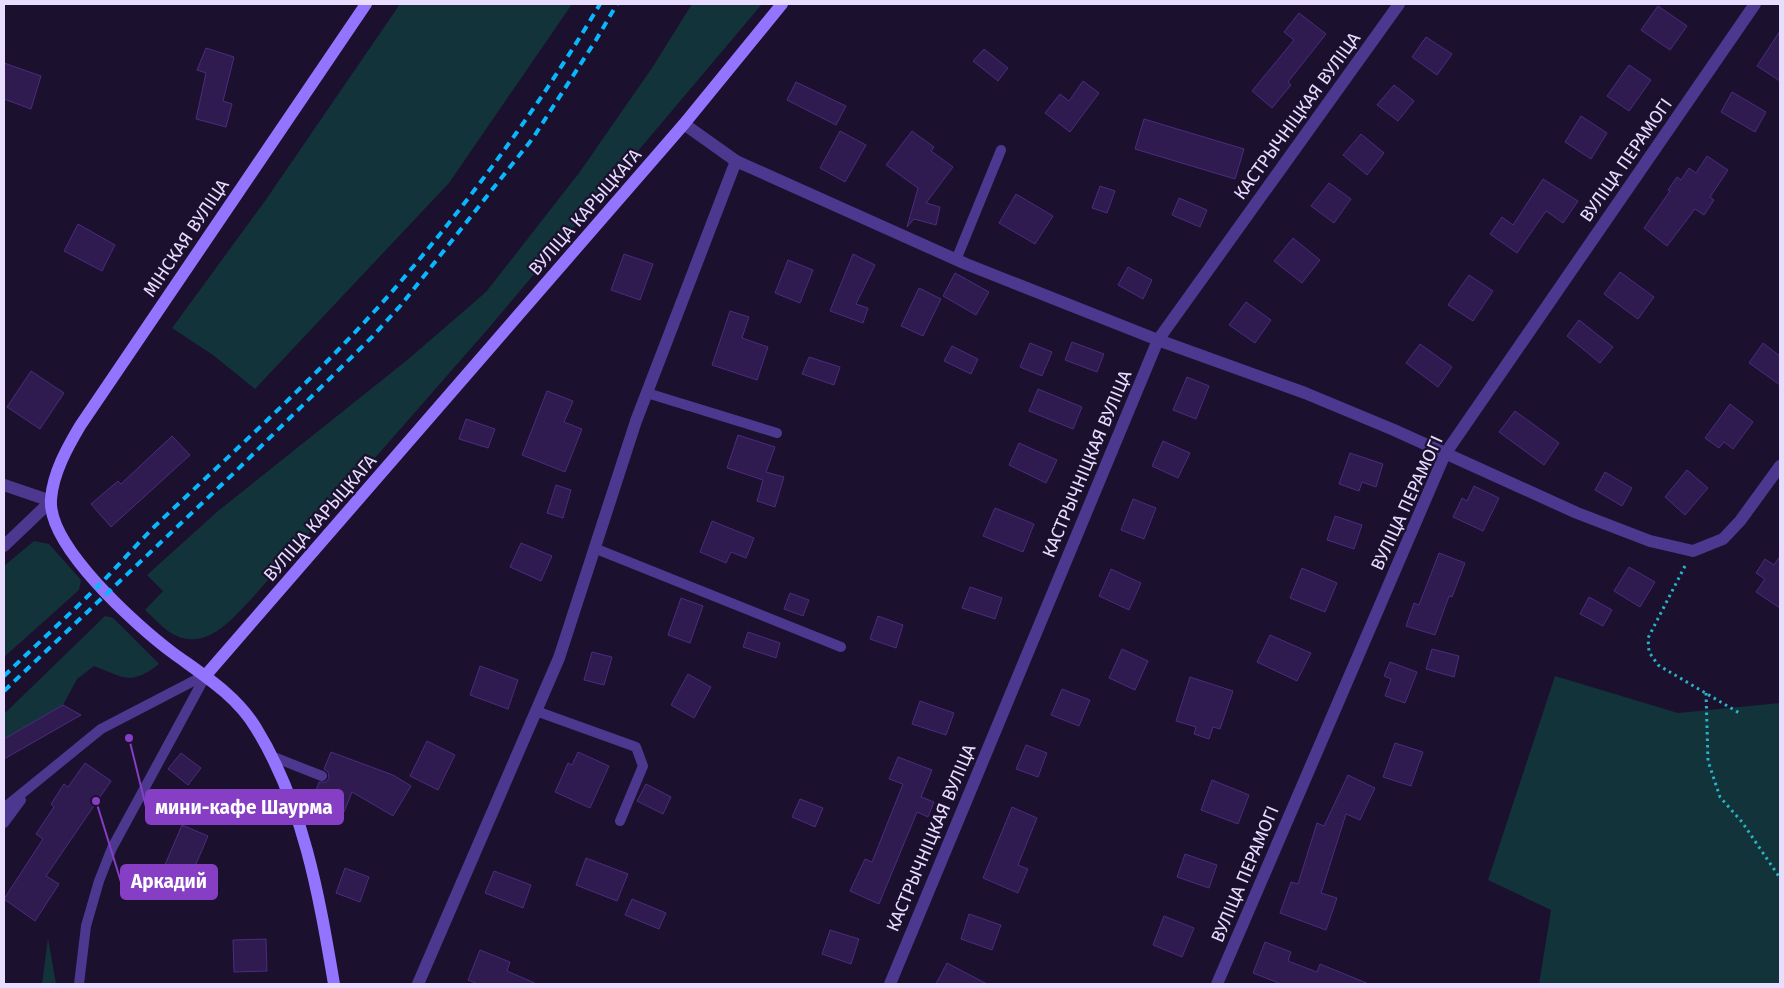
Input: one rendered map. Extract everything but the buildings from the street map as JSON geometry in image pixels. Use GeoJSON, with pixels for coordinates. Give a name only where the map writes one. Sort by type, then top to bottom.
{"type":"FeatureCollection","features":[{"type":"Feature","properties":{"kind":"street","name":"МІНСКАЯ ВУЛІЦА"},"geometry":{"type":"LineString","coordinates":[[51,501],[64,458],[80,426],[366,4]]}},
{"type":"Feature","properties":{"kind":"street","name":"ВУЛІЦА КАРЫЦКАГА"},"geometry":{"type":"LineString","coordinates":[[206,675],[684,124],[782,4]]}},
{"type":"Feature","properties":{"kind":"street","name":"КАСТРЫЧНІЦКАЯ ВУЛІЦА"},"geometry":{"type":"LineString","coordinates":[[890,984],[1158,340],[1399,4]]}},
{"type":"Feature","properties":{"kind":"street","name":"ВУЛІЦА ПЕРАМОГІ"},"geometry":{"type":"LineString","coordinates":[[1217,984],[1445,454],[1756,4]]}},
{"type":"Feature","properties":{"kind":"street"},"geometry":{"type":"LineString","coordinates":[[684,124],[736,161],[956,260],[1394,430],[1577,513],[1640,538],[1693,551],[1723,539],[1740,521],[1780,466]]}},
{"type":"Feature","properties":{"kind":"street"},"geometry":{"type":"LineString","coordinates":[[418,984],[559,658],[647,393],[736,161]]}},
{"type":"Feature","properties":{"kind":"street"},"geometry":{"type":"LineString","coordinates":[[4,485],[51,501]]}},
{"type":"Feature","properties":{"kind":"street"},"geometry":{"type":"LineString","coordinates":[[4,546],[51,501]]}},
{"type":"Feature","properties":{"kind":"street"},"geometry":{"type":"LineString","coordinates":[[51,501],[53,518],[63,541],[99,586],[151,635],[206,675],[242,709],[256,728],[271,756],[297,816],[320,902],[334,984]]}},
{"type":"Feature","properties":{"kind":"lane"},"geometry":{"type":"LineString","coordinates":[[956,260],[1001,150]]}},
{"type":"Feature","properties":{"kind":"lane"},"geometry":{"type":"LineString","coordinates":[[647,393],[777,433]]}},
{"type":"Feature","properties":{"kind":"lane"},"geometry":{"type":"LineString","coordinates":[[594,548],[841,647]]}},
{"type":"Feature","properties":{"kind":"lane"},"geometry":{"type":"LineString","coordinates":[[4,808],[101,729],[206,675]]}},
{"type":"Feature","properties":{"kind":"lane"},"geometry":{"type":"LineString","coordinates":[[79,984],[86,926],[99,881],[112,848],[206,675]]}},
{"type":"Feature","properties":{"kind":"lane"},"geometry":{"type":"LineString","coordinates":[[536,710],[636,747],[643,766],[620,821]]}},
{"type":"Feature","properties":{"kind":"lane"},"geometry":{"type":"LineString","coordinates":[[271,756],[322,776]]}},
{"type":"Feature","properties":{"kind":"lane"},"geometry":{"type":"LineString","coordinates":[[4,823],[29,788]]}},
{"type":"Feature","properties":{"kind":"path"},"geometry":{"type":"LineString","coordinates":[[1693,551],[1648,638],[1649,652],[1658,665],[1741,714]]}},
{"type":"Feature","properties":{"kind":"path"},"geometry":{"type":"LineString","coordinates":[[1706,693],[1708,761],[1720,797],[1742,822],[1780,878]]}},
{"type":"Feature","properties":{"kind":"green space"},"geometry":{"type":"Polygon","coordinates":[[[400,4],[572,4],[449,183],[255,389],[213,355],[172,328],[265,201],[400,4]]]}},
{"type":"Feature","properties":{"kind":"green space"},"geometry":{"type":"Polygon","coordinates":[[[692,4],[762,4],[487,330],[236,615],[216,632],[205,637],[194,639],[181,638],[165,629],[145,610],[163,591],[147,575],[218,511],[406,361],[486,292],[579,173],[652,68],[692,4]]]}},
{"type":"Feature","properties":{"kind":"green space"},"geometry":{"type":"Polygon","coordinates":[[[34,541],[49,544],[81,580],[79,590],[4,657],[4,566],[34,541]]]}},
{"type":"Feature","properties":{"kind":"green space"},"geometry":{"type":"Polygon","coordinates":[[[105,616],[113,618],[159,664],[141,675],[127,678],[94,666],[77,679],[63,705],[4,739],[4,714],[105,616]]]}},
{"type":"Feature","properties":{"kind":"green space"},"geometry":{"type":"Polygon","coordinates":[[[1555,676],[1678,713],[1780,703],[1780,984],[1539,984],[1551,910],[1488,880],[1555,676]]]}},
{"type":"Feature","properties":{"kind":"green space"},"geometry":{"type":"Polygon","coordinates":[[[48,938],[56,984],[42,984],[48,938]]]}},
{"type":"Feature","properties":{"kind":"railway"},"geometry":{"type":"LineString","coordinates":[[4,676],[99,585],[155,526],[313,375],[373,313],[456,214],[507,146],[555,76],[600,4]]}},
{"type":"Feature","properties":{"kind":"railway"},"geometry":{"type":"LineString","coordinates":[[4,691],[235,472],[372,337],[401,305],[533,138],[617,4]]}},
{"type":"Feature","properties":{"kind":"place","name":"мини-кафе Шаурма"},"geometry":{"type":"Point","coordinates":[129,738]}},
{"type":"Feature","properties":{"kind":"place","name":"Аркадий"},"geometry":{"type":"Point","coordinates":[96,801]}}]}
